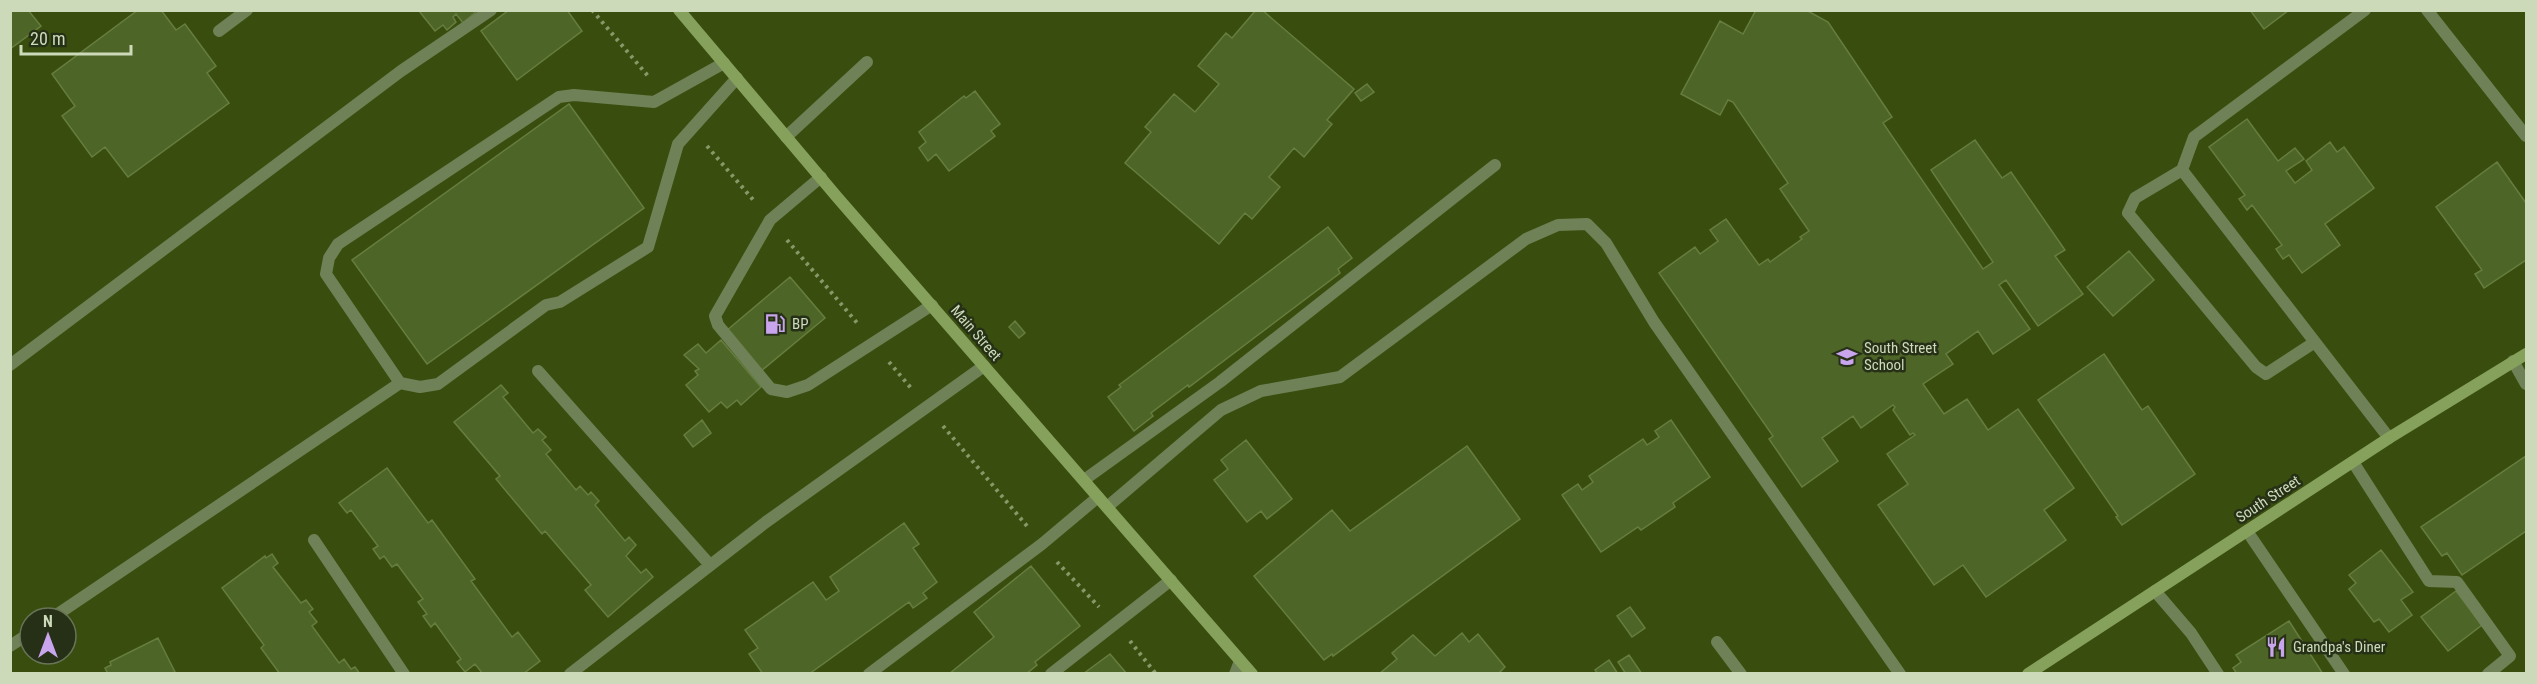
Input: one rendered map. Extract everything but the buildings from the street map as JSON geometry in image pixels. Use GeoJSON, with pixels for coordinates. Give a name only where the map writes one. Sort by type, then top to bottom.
{"type":"FeatureCollection","features":[{"type":"Feature","properties":{"kind":"main road","name":"Main Street"},"geometry":{"type":"LineString","coordinates":[[679,10],[786,137],[1252,674]]}},
{"type":"Feature","properties":{"kind":"main road","name":"South Street"},"geometry":{"type":"LineString","coordinates":[[2028,674],[2390,438],[2526,354]]}},
{"type":"Feature","properties":{"kind":"street"},"geometry":{"type":"LineString","coordinates":[[219,31],[247,10]]}},
{"type":"Feature","properties":{"kind":"street"},"geometry":{"type":"LineString","coordinates":[[10,365],[401,71],[491,10]]}},
{"type":"Feature","properties":{"kind":"street"},"geometry":{"type":"LineString","coordinates":[[2315,342],[2266,374],[2256,367],[2128,213],[2135,198],[2182,170],[2194,138],[2365,10]]}},
{"type":"Feature","properties":{"kind":"street"},"geometry":{"type":"LineString","coordinates":[[2427,10],[2526,136]]}},
{"type":"Feature","properties":{"kind":"street"},"geometry":{"type":"LineString","coordinates":[[786,137],[867,62]]}},
{"type":"Feature","properties":{"kind":"street"},"geometry":{"type":"LineString","coordinates":[[724,63],[654,102],[574,95],[560,97],[338,244],[328,258],[326,274],[400,383],[420,387],[438,384],[546,305],[560,302],[648,247],[678,144],[736,78]]}},
{"type":"Feature","properties":{"kind":"street"},"geometry":{"type":"LineString","coordinates":[[1084,480],[1220,382],[1495,165]]}},
{"type":"Feature","properties":{"kind":"street"},"geometry":{"type":"LineString","coordinates":[[2182,170],[2390,438]]}},
{"type":"Feature","properties":{"kind":"street"},"geometry":{"type":"LineString","coordinates":[[821,177],[770,220],[715,316],[718,325],[771,389],[787,392],[808,385],[932,305]]}},
{"type":"Feature","properties":{"kind":"street"},"geometry":{"type":"LineString","coordinates":[[869,674],[1042,544],[1103,502],[1221,410],[1261,391],[1340,377],[1526,239],[1558,225],[1587,224],[1606,243],[1654,322],[1900,674]]}},
{"type":"Feature","properties":{"kind":"street"},"geometry":{"type":"LineString","coordinates":[[2513,361],[2526,384]]}},
{"type":"Feature","properties":{"kind":"street"},"geometry":{"type":"LineString","coordinates":[[570,674],[710,565],[984,366]]}},
{"type":"Feature","properties":{"kind":"street"},"geometry":{"type":"LineString","coordinates":[[538,371],[710,565]]}},
{"type":"Feature","properties":{"kind":"street"},"geometry":{"type":"LineString","coordinates":[[70,606],[400,383]]}},
{"type":"Feature","properties":{"kind":"street"},"geometry":{"type":"LineString","coordinates":[[2353,462],[2429,581],[2457,582],[2510,656],[2488,674]]}},
{"type":"Feature","properties":{"kind":"street"},"geometry":{"type":"LineString","coordinates":[[2247,531],[2344,674]]}},
{"type":"Feature","properties":{"kind":"street"},"geometry":{"type":"LineString","coordinates":[[314,540],[404,674]]}},
{"type":"Feature","properties":{"kind":"street"},"geometry":{"type":"LineString","coordinates":[[1051,674],[1171,580]]}},
{"type":"Feature","properties":{"kind":"street"},"geometry":{"type":"LineString","coordinates":[[2155,591],[2191,633],[2218,674]]}},
{"type":"Feature","properties":{"kind":"street"},"geometry":{"type":"LineString","coordinates":[[1717,642],[1741,674]]}},
{"type":"Feature","properties":{"kind":"street"},"geometry":{"type":"LineString","coordinates":[[1235,674],[1240,661]]}},
{"type":"Feature","properties":{"kind":"place","name":"BP"},"geometry":{"type":"Point","coordinates":[775,324]}},
{"type":"Feature","properties":{"kind":"place","name":"South Street School"},"geometry":{"type":"Point","coordinates":[1847,357]}},
{"type":"Feature","properties":{"kind":"place","name":"Grandpa's Diner"},"geometry":{"type":"Point","coordinates":[2276,647]}}]}
